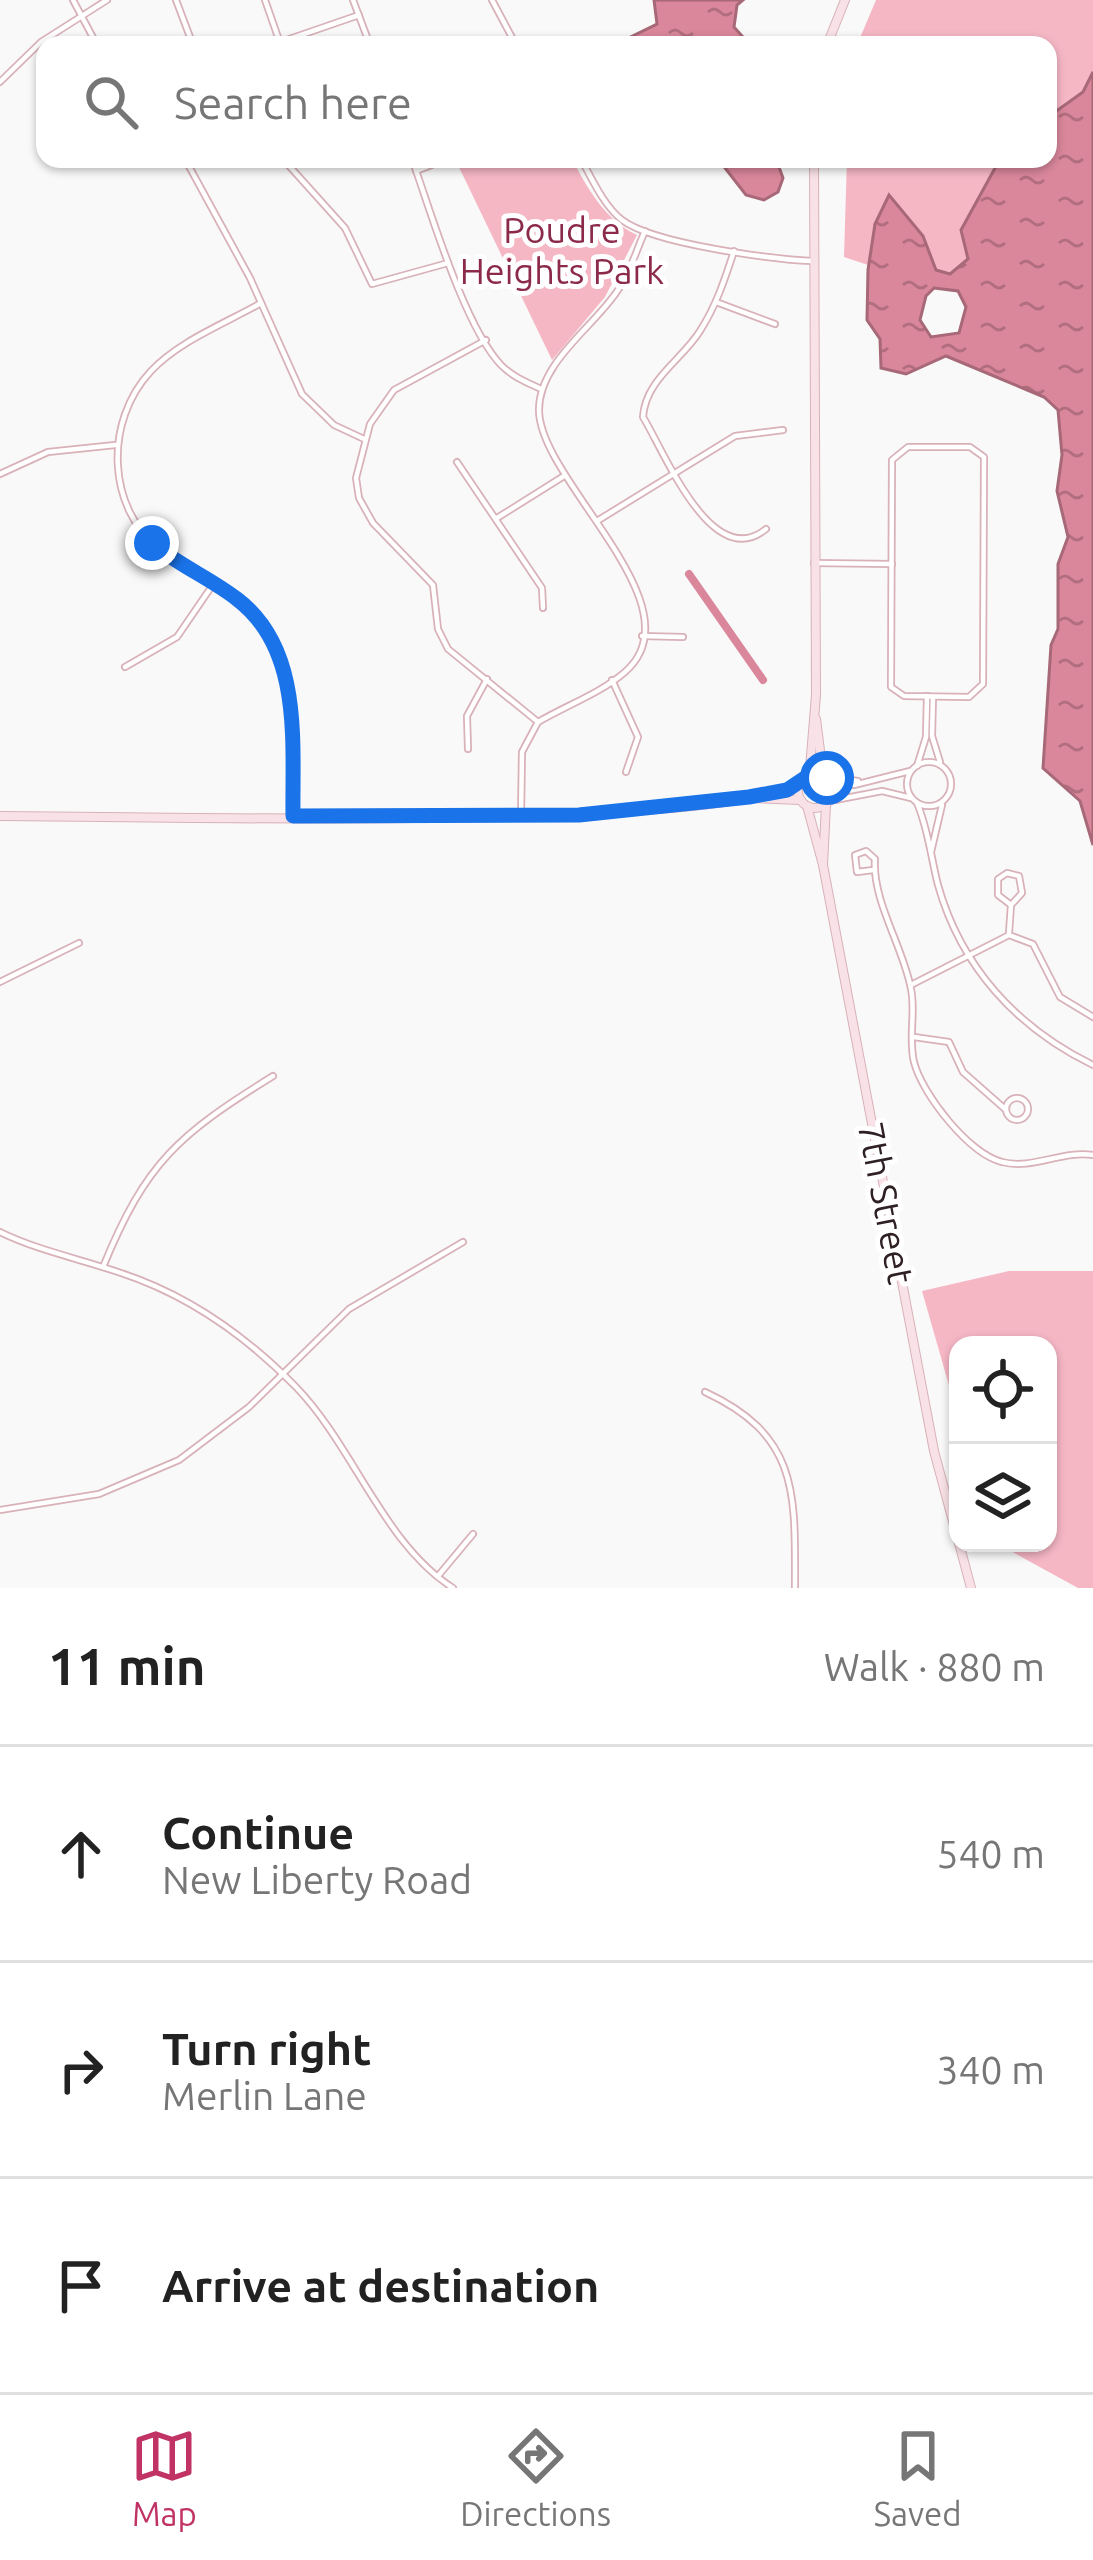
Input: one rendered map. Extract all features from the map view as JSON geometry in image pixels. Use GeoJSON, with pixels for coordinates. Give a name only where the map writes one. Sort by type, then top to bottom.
{"type":"FeatureCollection","features":[{"type":"Feature","properties":{"kind":"street"},"geometry":{"type":"LineString","coordinates":[[73,0],[92,36]]}},
{"type":"Feature","properties":{"kind":"street"},"geometry":{"type":"LineString","coordinates":[[50,36],[106,0]]}},
{"type":"Feature","properties":{"kind":"street"},"geometry":{"type":"LineString","coordinates":[[176,0],[190,36]]}},
{"type":"Feature","properties":{"kind":"street"},"geometry":{"type":"LineString","coordinates":[[265,0],[274,36]]}},
{"type":"Feature","properties":{"kind":"street"},"geometry":{"type":"LineString","coordinates":[[353,0],[366,36]]}},
{"type":"Feature","properties":{"kind":"street"},"geometry":{"type":"LineString","coordinates":[[492,0],[511,36]]}},
{"type":"Feature","properties":{"kind":"street"},"geometry":{"type":"LineString","coordinates":[[830,36],[844,0]]}},
{"type":"Feature","properties":{"kind":"street"},"geometry":{"type":"LineString","coordinates":[[299,36],[358,15]]}},
{"type":"Feature","properties":{"kind":"street"},"geometry":{"type":"LineString","coordinates":[[0,82],[36,47]]}},
{"type":"Feature","properties":{"kind":"street"},"geometry":{"type":"LineString","coordinates":[[190,168],[314,410],[364,440]]}},
{"type":"Feature","properties":{"kind":"street"},"geometry":{"type":"LineString","coordinates":[[291,168],[344,228],[372,284],[450,263]]}},
{"type":"Feature","properties":{"kind":"street"},"geometry":{"type":"LineString","coordinates":[[415,168],[450,263],[486,340],[502,365],[541,388]]}},
{"type":"Feature","properties":{"kind":"street"},"geometry":{"type":"LineString","coordinates":[[416,171],[424,168]]}},
{"type":"Feature","properties":{"kind":"street"},"geometry":{"type":"LineString","coordinates":[[587,168],[611,208],[644,231],[734,251],[814,261]]}},
{"type":"Feature","properties":{"kind":"street"},"geometry":{"type":"LineString","coordinates":[[814,168],[815,717],[827,778]]}},
{"type":"Feature","properties":{"kind":"street"},"geometry":{"type":"LineString","coordinates":[[521,816],[523,752],[538,722],[612,680],[637,656],[642,636],[639,589],[565,476],[542,428],[541,388],[622,286],[644,231]]}},
{"type":"Feature","properties":{"kind":"street"},"geometry":{"type":"LineString","coordinates":[[734,251],[716,302],[644,406],[644,417],[710,529],[734,538],[758,536],[766,529]]}},
{"type":"Feature","properties":{"kind":"street"},"geometry":{"type":"LineString","coordinates":[[716,302],[775,324]]}},
{"type":"Feature","properties":{"kind":"street"},"geometry":{"type":"LineString","coordinates":[[261,303],[152,370],[127,408],[117,445],[121,488],[138,526],[164,554],[243,603],[268,633],[292,703],[293,816]]}},
{"type":"Feature","properties":{"kind":"street"},"geometry":{"type":"LineString","coordinates":[[486,340],[407,379],[380,406],[357,462],[359,498],[373,523],[433,584],[438,629],[448,649],[538,722]]}},
{"type":"Feature","properties":{"kind":"street"},"geometry":{"type":"LineString","coordinates":[[596,521],[735,436],[783,430]]}},
{"type":"Feature","properties":{"kind":"street"},"geometry":{"type":"LineString","coordinates":[[0,474],[48,452],[117,445]]}},
{"type":"Feature","properties":{"kind":"street"},"geometry":{"type":"LineString","coordinates":[[908,447],[980,452],[985,463],[983,684],[969,697],[930,696],[898,695],[891,687],[893,455],[908,447]]}},
{"type":"Feature","properties":{"kind":"street"},"geometry":{"type":"LineString","coordinates":[[457,462],[542,588],[543,608]]}},
{"type":"Feature","properties":{"kind":"street"},"geometry":{"type":"LineString","coordinates":[[497,518],[565,476]]}},
{"type":"Feature","properties":{"kind":"street"},"geometry":{"type":"LineString","coordinates":[[814,563],[892,564]]}},
{"type":"Feature","properties":{"kind":"street"},"geometry":{"type":"LineString","coordinates":[[125,667],[177,637],[214,583]]}},
{"type":"Feature","properties":{"kind":"street"},"geometry":{"type":"LineString","coordinates":[[642,636],[683,637]]}},
{"type":"Feature","properties":{"kind":"street"},"geometry":{"type":"LineString","coordinates":[[468,749],[467,716],[487,680]]}},
{"type":"Feature","properties":{"kind":"street"},"geometry":{"type":"LineString","coordinates":[[612,680],[638,737],[626,772]]}},
{"type":"Feature","properties":{"kind":"street"},"geometry":{"type":"LineString","coordinates":[[930,696],[926,736],[908,779],[944,902],[967,954],[1005,1008],[1093,1065]]}},
{"type":"Feature","properties":{"kind":"street"},"geometry":{"type":"LineString","coordinates":[[930,696],[934,748],[951,786],[932,852]]}},
{"type":"Feature","properties":{"kind":"street"},"geometry":{"type":"LineString","coordinates":[[802,779],[815,717]]}},
{"type":"Feature","properties":{"kind":"street"},"geometry":{"type":"LineString","coordinates":[[820,751],[837,778],[864,782]]}},
{"type":"Feature","properties":{"kind":"street"},"geometry":{"type":"LineString","coordinates":[[0,816],[579,815],[749,797],[787,790],[802,779],[827,778],[844,786],[916,767],[943,767]]}},
{"type":"Feature","properties":{"kind":"street","name":"7th Street"},"geometry":{"type":"LineString","coordinates":[[824,865],[827,778]]}},
{"type":"Feature","properties":{"kind":"street","name":"7th Street"},"geometry":{"type":"LineString","coordinates":[[802,779],[804,803],[824,865],[924,1399],[949,1503]]}},
{"type":"Feature","properties":{"kind":"street"},"geometry":{"type":"LineString","coordinates":[[749,797],[828,802],[882,791],[932,806],[944,800]]}},
{"type":"Feature","properties":{"kind":"street"},"geometry":{"type":"LineString","coordinates":[[873,870],[890,936],[911,986],[914,1062],[929,1099],[987,1156],[1020,1164],[1093,1155]]}},
{"type":"Feature","properties":{"kind":"street"},"geometry":{"type":"LineString","coordinates":[[1006,873],[1022,881],[1021,898],[1011,904],[998,895],[998,879],[1006,873]]}},
{"type":"Feature","properties":{"kind":"street"},"geometry":{"type":"LineString","coordinates":[[1009,934],[1011,904]]}},
{"type":"Feature","properties":{"kind":"street"},"geometry":{"type":"LineString","coordinates":[[911,986],[1009,934],[1033,944],[1060,997],[1093,1017]]}},
{"type":"Feature","properties":{"kind":"street"},"geometry":{"type":"LineString","coordinates":[[0,982],[79,943]]}},
{"type":"Feature","properties":{"kind":"street"},"geometry":{"type":"LineString","coordinates":[[912,1036],[949,1042],[963,1072],[1005,1109]]}},
{"type":"Feature","properties":{"kind":"street"},"geometry":{"type":"LineString","coordinates":[[103,1267],[124,1213],[156,1162],[182,1137],[273,1076]]}},
{"type":"Feature","properties":{"kind":"street"},"geometry":{"type":"LineString","coordinates":[[0,1232],[103,1267],[208,1314],[281,1374],[337,1438],[437,1577],[453,1588]]}},
{"type":"Feature","properties":{"kind":"street"},"geometry":{"type":"LineString","coordinates":[[0,1510],[70,1502],[158,1471],[224,1429],[360,1301],[463,1242]]}},
{"type":"Feature","properties":{"kind":"street"},"geometry":{"type":"LineString","coordinates":[[705,1392],[760,1427],[785,1463],[794,1500],[795,1588]]}},
{"type":"Feature","properties":{"kind":"street"},"geometry":{"type":"LineString","coordinates":[[437,1577],[473,1534]]}},
{"type":"Feature","properties":{"kind":"street","name":"7th Street"},"geometry":{"type":"LineString","coordinates":[[961,1552],[971,1588]]}},
{"type":"Feature","properties":{"kind":"green space"},"geometry":{"type":"Polygon","coordinates":[[[876,0],[1093,0],[1093,160],[992,278],[901,276],[844,257],[847,168],[1057,168],[1057,36],[861,36],[876,0]]]}},
{"type":"Feature","properties":{"kind":"green space","name":"Poudre Heights Park"},"geometry":{"type":"Polygon","coordinates":[[[459,168],[577,168],[607,212],[637,235],[605,297],[552,360],[459,168]]]}},
{"type":"Feature","properties":{"kind":"green space"},"geometry":{"type":"Polygon","coordinates":[[[1009,1271],[1093,1271],[1093,1588],[1078,1588],[1012,1552],[1057,1552],[1057,1336],[949,1336],[949,1386],[922,1291],[1009,1271]]]}},
{"type":"Feature","properties":{"kind":"water"},"geometry":{"type":"Polygon","coordinates":[[[654,0],[743,0],[737,5],[734,27],[742,36],[632,36],[657,24],[654,0]]]}},
{"type":"Feature","properties":{"kind":"water"},"geometry":{"type":"Polygon","coordinates":[[[1093,72],[1093,845],[1080,801],[1043,768],[1051,645],[1058,629],[1058,564],[1068,537],[1057,491],[1062,455],[1058,410],[1044,397],[946,356],[906,374],[881,368],[880,339],[867,320],[875,224],[889,195],[923,236],[936,270],[950,274],[968,259],[961,230],[995,168],[1057,168],[1057,111],[1083,92],[1093,72]],[[934,288],[926,296],[920,320],[931,337],[959,333],[966,307],[958,291],[934,288]]]}},
{"type":"Feature","properties":{"kind":"water"},"geometry":{"type":"Polygon","coordinates":[[[725,168],[779,168],[783,178],[778,192],[764,200],[746,195],[725,168]]]}},
{"type":"Feature","properties":{"kind":"waterway"},"geometry":{"type":"LineString","coordinates":[[689,574],[763,680]]}},
{"type":"Feature","properties":{"kind":"route"},"geometry":{"type":"LineString","coordinates":[[152,543],[243,603],[268,633],[292,703],[293,816],[579,815],[749,797],[787,790],[811,774],[827,778]]}}]}
